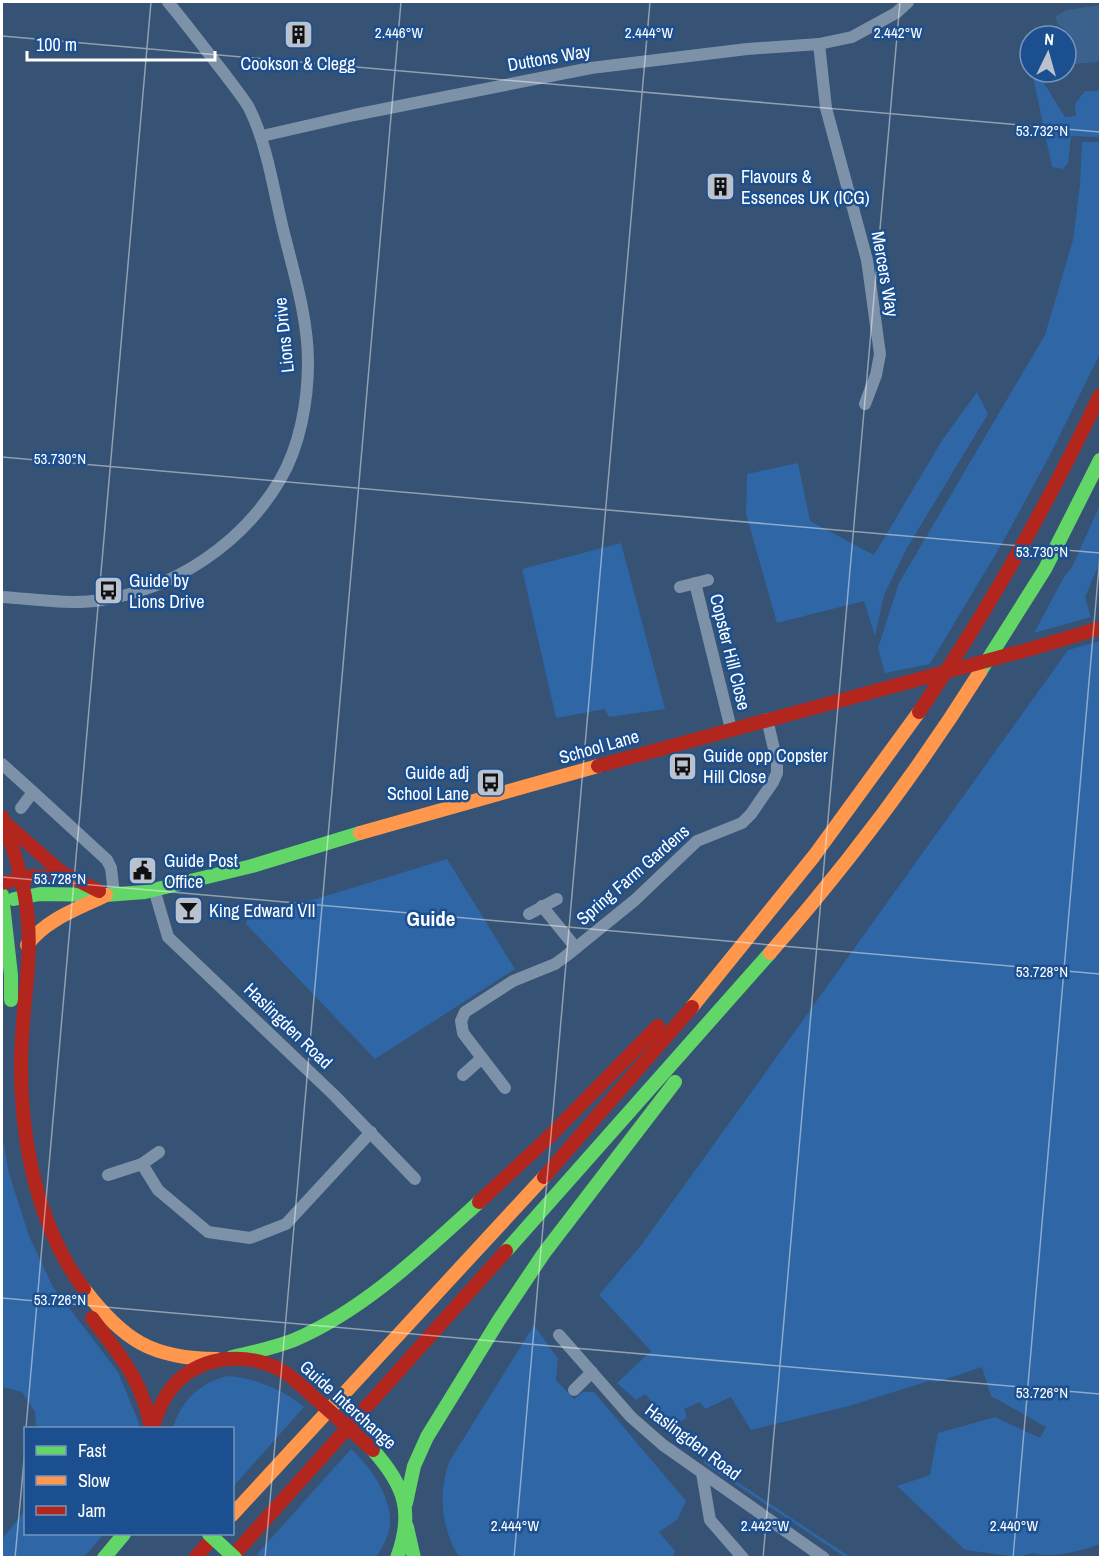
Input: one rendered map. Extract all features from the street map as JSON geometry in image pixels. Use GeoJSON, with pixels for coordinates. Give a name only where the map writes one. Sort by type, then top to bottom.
{"type":"FeatureCollection","features":[{"type":"Feature","properties":{"kind":"main road"},"geometry":{"type":"LineString","coordinates":[[234,1513],[612,1100],[716,980],[807,866],[872,781],[962,651],[1025,546],[1101,395]]}},
{"type":"Feature","properties":{"kind":"main road"},"geometry":{"type":"LineString","coordinates":[[231,1557],[776,946],[861,843],[946,726],[1045,569],[1101,460]]}},
{"type":"Feature","properties":{"kind":"main road","name":"School Lane"},"geometry":{"type":"LineString","coordinates":[[2,900],[40,894],[133,894],[252,866],[421,815],[1101,628]]}},
{"type":"Feature","properties":{"kind":"main road"},"geometry":{"type":"LineString","coordinates":[[2,819],[70,878]]}},
{"type":"Feature","properties":{"kind":"main road"},"geometry":{"type":"LineString","coordinates":[[2,819],[16,860],[28,915],[21,1100],[28,1156],[36,1188],[51,1229],[74,1272],[97,1306],[134,1340],[160,1352],[184,1358],[217,1359]]}},
{"type":"Feature","properties":{"kind":"main road"},"geometry":{"type":"LineString","coordinates":[[232,1357],[263,1350],[300,1337],[336,1317],[384,1284],[479,1204],[582,1106],[807,866]]}},
{"type":"Feature","properties":{"kind":"main road"},"geometry":{"type":"LineString","coordinates":[[2,883],[32,876],[70,878],[110,894]]}},
{"type":"Feature","properties":{"kind":"main road"},"geometry":{"type":"LineString","coordinates":[[27,945],[35,934],[48,924],[110,894]]}},
{"type":"Feature","properties":{"kind":"main road"},"geometry":{"type":"LineString","coordinates":[[2,900],[11,975],[14,1103],[18,1156],[26,1193],[50,1251],[64,1275],[93,1321],[135,1375],[146,1400],[151,1427]]}},
{"type":"Feature","properties":{"kind":"main road"},"geometry":{"type":"LineString","coordinates":[[406,1503],[414,1466],[427,1437],[505,1311],[544,1253],[711,1035],[776,946]]}},
{"type":"Feature","properties":{"kind":"main road"},"geometry":{"type":"LineString","coordinates":[[2,957],[11,975]]}},
{"type":"Feature","properties":{"kind":"main road","name":"Guide Interchange"},"geometry":{"type":"LineString","coordinates":[[151,1427],[159,1408],[173,1385],[193,1370],[217,1359],[232,1357],[242,1357],[271,1365],[288,1374],[373,1450],[396,1478],[406,1503],[406,1522],[397,1557]]}},
{"type":"Feature","properties":{"kind":"main road"},"geometry":{"type":"LineString","coordinates":[[406,1522],[414,1557]]}},
{"type":"Feature","properties":{"kind":"main road"},"geometry":{"type":"LineString","coordinates":[[105,1557],[122,1535]]}},
{"type":"Feature","properties":{"kind":"main road"},"geometry":{"type":"LineString","coordinates":[[211,1535],[235,1557]]}},
{"type":"Feature","properties":{"kind":"main road"},"geometry":{"type":"LineString","coordinates":[[195,1557],[214,1535]]}},
{"type":"Feature","properties":{"kind":"street","name":"Lions Drive"},"geometry":{"type":"LineString","coordinates":[[2,597],[69,602],[98,600],[129,595],[176,577],[198,565],[231,540],[260,509],[281,479],[296,444],[306,398],[308,360],[303,314],[261,136],[247,104],[168,2]]}},
{"type":"Feature","properties":{"kind":"street","name":"Duttons Way"},"geometry":{"type":"LineString","coordinates":[[261,136],[591,68],[747,49],[819,44],[852,37],[896,13],[908,2]]}},
{"type":"Feature","properties":{"kind":"street","name":"Mercers Way"},"geometry":{"type":"LineString","coordinates":[[819,44],[826,108],[867,260],[880,354],[876,375],[865,404]]}},
{"type":"Feature","properties":{"kind":"street","name":"Copster Hill Close"},"geometry":{"type":"LineString","coordinates":[[680,587],[708,580]]}},
{"type":"Feature","properties":{"kind":"street","name":"Copster Hill Close"},"geometry":{"type":"LineString","coordinates":[[694,583],[731,729]]}},
{"type":"Feature","properties":{"kind":"street","name":"Spring Farm Gardens"},"geometry":{"type":"LineString","coordinates":[[505,1088],[462,1030],[461,1021],[465,1012],[513,981],[560,961],[635,900],[697,841],[742,822],[773,782],[777,773],[776,756],[767,719]]}},
{"type":"Feature","properties":{"kind":"street"},"geometry":{"type":"LineString","coordinates":[[2,764],[106,860],[111,868],[110,894]]}},
{"type":"Feature","properties":{"kind":"street"},"geometry":{"type":"LineString","coordinates":[[21,808],[33,792]]}},
{"type":"Feature","properties":{"kind":"street","name":"Haslingden Road"},"geometry":{"type":"LineString","coordinates":[[154,890],[168,937],[371,1132],[415,1179]]}},
{"type":"Feature","properties":{"kind":"street","name":"Spring Farm Gardens"},"geometry":{"type":"LineString","coordinates":[[529,914],[557,899]]}},
{"type":"Feature","properties":{"kind":"street","name":"Spring Farm Gardens"},"geometry":{"type":"LineString","coordinates":[[542,906],[576,948]]}},
{"type":"Feature","properties":{"kind":"street"},"geometry":{"type":"LineString","coordinates":[[463,1075],[482,1058]]}},
{"type":"Feature","properties":{"kind":"street"},"geometry":{"type":"LineString","coordinates":[[142,1164],[158,1190],[208,1232],[250,1238],[286,1224],[371,1132]]}},
{"type":"Feature","properties":{"kind":"street"},"geometry":{"type":"LineString","coordinates":[[108,1176],[142,1164],[159,1152]]}},
{"type":"Feature","properties":{"kind":"street","name":"Haslingden Road"},"geometry":{"type":"LineString","coordinates":[[559,1335],[631,1417],[663,1446],[824,1557]]}},
{"type":"Feature","properties":{"kind":"street"},"geometry":{"type":"LineString","coordinates":[[574,1390],[592,1372]]}},
{"type":"Feature","properties":{"kind":"street"},"geometry":{"type":"LineString","coordinates":[[702,1473],[710,1520],[743,1557]]}},
{"type":"Feature","properties":{"kind":"shaded area"},"geometry":{"type":"Polygon","coordinates":[[[1100,5],[1100,59],[1097,62],[1078,64],[1078,24],[1057,24],[1056,16],[1067,10],[1100,5]]]}},
{"type":"Feature","properties":{"kind":"shaded area"},"geometry":{"type":"Polygon","coordinates":[[[1035,84],[1044,84],[1065,117],[1076,116],[1075,104],[1085,91],[1100,91],[1100,137],[1071,136],[1068,163],[1063,169],[1052,167],[1035,84]]]}},
{"type":"Feature","properties":{"kind":"shaded area"},"geometry":{"type":"Polygon","coordinates":[[[1082,142],[1100,142],[1100,354],[1050,455],[1000,547],[930,664],[885,673],[878,648],[899,583],[1045,335],[1073,240],[1080,184],[1082,142]]]}},
{"type":"Feature","properties":{"kind":"shaded area"},"geometry":{"type":"Polygon","coordinates":[[[977,392],[988,414],[907,548],[884,595],[875,636],[864,601],[777,623],[746,514],[747,474],[798,463],[810,521],[874,555],[943,439],[977,392]]]}},
{"type":"Feature","properties":{"kind":"shaded area"},"geometry":{"type":"Polygon","coordinates":[[[1100,505],[1100,562],[1085,597],[1091,617],[1034,633],[1065,575],[1072,567],[1100,505]]]}},
{"type":"Feature","properties":{"kind":"shaded area"},"geometry":{"type":"Polygon","coordinates":[[[621,543],[665,709],[609,717],[605,709],[556,718],[522,569],[621,543]]]}},
{"type":"Feature","properties":{"kind":"shaded area"},"geometry":{"type":"Polygon","coordinates":[[[1100,641],[1100,1544],[1066,1553],[1040,1555],[1033,1553],[1018,1557],[965,1550],[897,1486],[930,1475],[938,1433],[995,1417],[1040,1438],[1046,1427],[991,1396],[982,1367],[849,1406],[751,1430],[731,1397],[705,1409],[700,1402],[684,1409],[687,1418],[669,1428],[646,1409],[652,1402],[645,1394],[636,1400],[617,1383],[651,1351],[599,1295],[642,1244],[1068,650],[1100,641]]]}},
{"type":"Feature","properties":{"kind":"shaded area"},"geometry":{"type":"Polygon","coordinates":[[[447,859],[515,969],[375,1059],[246,924],[247,920],[447,859]]]}},
{"type":"Feature","properties":{"kind":"shaded area"},"geometry":{"type":"Polygon","coordinates":[[[2,1135],[9,1173],[29,1236],[53,1287],[118,1372],[139,1427],[36,1427],[35,1412],[22,1392],[2,1387],[2,1135]]]}},
{"type":"Feature","properties":{"kind":"shaded area"},"geometry":{"type":"Polygon","coordinates":[[[534,1325],[558,1359],[556,1380],[574,1399],[583,1392],[594,1392],[686,1501],[677,1520],[659,1532],[675,1551],[673,1557],[459,1557],[448,1534],[443,1511],[443,1486],[449,1462],[534,1325]]]}},
{"type":"Feature","properties":{"kind":"shaded area"},"geometry":{"type":"Polygon","coordinates":[[[227,1376],[247,1379],[287,1395],[304,1407],[234,1486],[234,1427],[173,1427],[181,1409],[192,1394],[217,1379],[227,1376]]]}},
{"type":"Feature","properties":{"kind":"shaded area"},"geometry":{"type":"Polygon","coordinates":[[[351,1449],[372,1473],[387,1502],[389,1528],[376,1557],[261,1557],[257,1554],[351,1449]]]}},
{"type":"Feature","properties":{"kind":"shaded area"},"geometry":{"type":"Polygon","coordinates":[[[704,1460],[850,1557],[845,1557],[704,1463],[704,1460]]]}},
{"type":"Feature","properties":{"kind":"shaded area"},"geometry":{"type":"Polygon","coordinates":[[[24,1512],[24,1535],[103,1535],[84,1557],[2,1557],[2,1539],[24,1512]]]}},
{"type":"Feature","properties":{"kind":"traffic: fast"},"geometry":{"type":"LineString","coordinates":[[980,672],[1045,569],[1100,460]]}},
{"type":"Feature","properties":{"kind":"traffic: fast"},"geometry":{"type":"LineString","coordinates":[[14,899],[40,894],[106,895],[145,892],[252,866],[360,833]]}},
{"type":"Feature","properties":{"kind":"traffic: fast"},"geometry":{"type":"LineString","coordinates":[[2,895],[11,975],[11,1000]]}},
{"type":"Feature","properties":{"kind":"traffic: fast"},"geometry":{"type":"LineString","coordinates":[[506,1251],[770,953]]}},
{"type":"Feature","properties":{"kind":"traffic: fast"},"geometry":{"type":"LineString","coordinates":[[406,1503],[414,1466],[427,1437],[499,1320],[544,1253],[675,1082]]}},
{"type":"Feature","properties":{"kind":"traffic: fast"},"geometry":{"type":"LineString","coordinates":[[232,1357],[294,1340],[345,1313],[392,1279],[479,1202]]}},
{"type":"Feature","properties":{"kind":"traffic: fast"},"geometry":{"type":"LineString","coordinates":[[373,1450],[393,1476],[403,1500],[405,1527],[397,1558]]}},
{"type":"Feature","properties":{"kind":"traffic: fast"},"geometry":{"type":"LineString","coordinates":[[407,1527],[414,1558]]}},
{"type":"Feature","properties":{"kind":"traffic: fast"},"geometry":{"type":"LineString","coordinates":[[104,1558],[123,1535]]}},
{"type":"Feature","properties":{"kind":"traffic: fast"},"geometry":{"type":"LineString","coordinates":[[210,1535],[235,1558]]}},
{"type":"Feature","properties":{"kind":"traffic: slow"},"geometry":{"type":"LineString","coordinates":[[770,953],[881,817],[980,672]]}},
{"type":"Feature","properties":{"kind":"traffic: slow"},"geometry":{"type":"LineString","coordinates":[[692,1007],[814,856],[919,712]]}},
{"type":"Feature","properties":{"kind":"traffic: slow"},"geometry":{"type":"LineString","coordinates":[[360,833],[598,766]]}},
{"type":"Feature","properties":{"kind":"traffic: slow"},"geometry":{"type":"LineString","coordinates":[[27,945],[53,921],[106,895]]}},
{"type":"Feature","properties":{"kind":"traffic: slow"},"geometry":{"type":"LineString","coordinates":[[234,1513],[544,1177]]}},
{"type":"Feature","properties":{"kind":"traffic: slow"},"geometry":{"type":"LineString","coordinates":[[84,1289],[112,1321],[126,1334],[141,1343],[174,1355],[217,1359]]}},
{"type":"Feature","properties":{"kind":"traffic: jam"},"geometry":{"type":"LineString","coordinates":[[919,712],[993,597],[1059,477],[1100,395]]}},
{"type":"Feature","properties":{"kind":"traffic: jam"},"geometry":{"type":"LineString","coordinates":[[1034,648],[1100,628]]}},
{"type":"Feature","properties":{"kind":"traffic: jam"},"geometry":{"type":"LineString","coordinates":[[905,683],[1034,648]]}},
{"type":"Feature","properties":{"kind":"traffic: jam"},"geometry":{"type":"LineString","coordinates":[[598,766],[905,683]]}},
{"type":"Feature","properties":{"kind":"traffic: jam"},"geometry":{"type":"LineString","coordinates":[[2,817],[15,856],[27,909],[28,965],[21,1069],[26,1135],[40,1201],[66,1262],[84,1289]]}},
{"type":"Feature","properties":{"kind":"traffic: jam"},"geometry":{"type":"LineString","coordinates":[[3,821],[61,872],[99,891]]}},
{"type":"Feature","properties":{"kind":"traffic: jam"},"geometry":{"type":"LineString","coordinates":[[2,883],[32,876],[70,878]]}},
{"type":"Feature","properties":{"kind":"traffic: jam"},"geometry":{"type":"LineString","coordinates":[[544,1177],[692,1007]]}},
{"type":"Feature","properties":{"kind":"traffic: jam"},"geometry":{"type":"LineString","coordinates":[[479,1202],[550,1136],[658,1026]]}},
{"type":"Feature","properties":{"kind":"traffic: jam"},"geometry":{"type":"LineString","coordinates":[[231,1558],[506,1251]]}},
{"type":"Feature","properties":{"kind":"traffic: jam"},"geometry":{"type":"LineString","coordinates":[[92,1318],[129,1369],[142,1395],[151,1427]]}},
{"type":"Feature","properties":{"kind":"traffic: jam"},"geometry":{"type":"LineString","coordinates":[[152,1427],[164,1399],[181,1379],[193,1370],[220,1360],[235,1359],[265,1363],[283,1371],[305,1389]]}},
{"type":"Feature","properties":{"kind":"traffic: jam"},"geometry":{"type":"LineString","coordinates":[[305,1389],[373,1450]]}},
{"type":"Feature","properties":{"kind":"traffic: jam"},"geometry":{"type":"LineString","coordinates":[[195,1558],[215,1535]]}},
{"type":"Feature","properties":{"kind":"place","name":"Cookson & Clegg"},"geometry":{"type":"Point","coordinates":[298,35]}},
{"type":"Feature","properties":{"kind":"place","name":"Flavours & Essences UK (ICG)"},"geometry":{"type":"Point","coordinates":[720,187]}},
{"type":"Feature","properties":{"kind":"place","name":"Guide by Lions Drive"},"geometry":{"type":"Point","coordinates":[108,591]}},
{"type":"Feature","properties":{"kind":"place","name":"Guide opp Copster Hill Close"},"geometry":{"type":"Point","coordinates":[682,766]}},
{"type":"Feature","properties":{"kind":"place","name":"Guide adj School Lane"},"geometry":{"type":"Point","coordinates":[490,783]}},
{"type":"Feature","properties":{"kind":"place","name":"Guide Post Office"},"geometry":{"type":"Point","coordinates":[143,871]}},
{"type":"Feature","properties":{"kind":"place","name":"King Edward VII"},"geometry":{"type":"Point","coordinates":[188,911]}},
{"type":"Feature","properties":{"kind":"district","name":"Guide"},"geometry":{"type":"Point","coordinates":[431,919]}}]}
